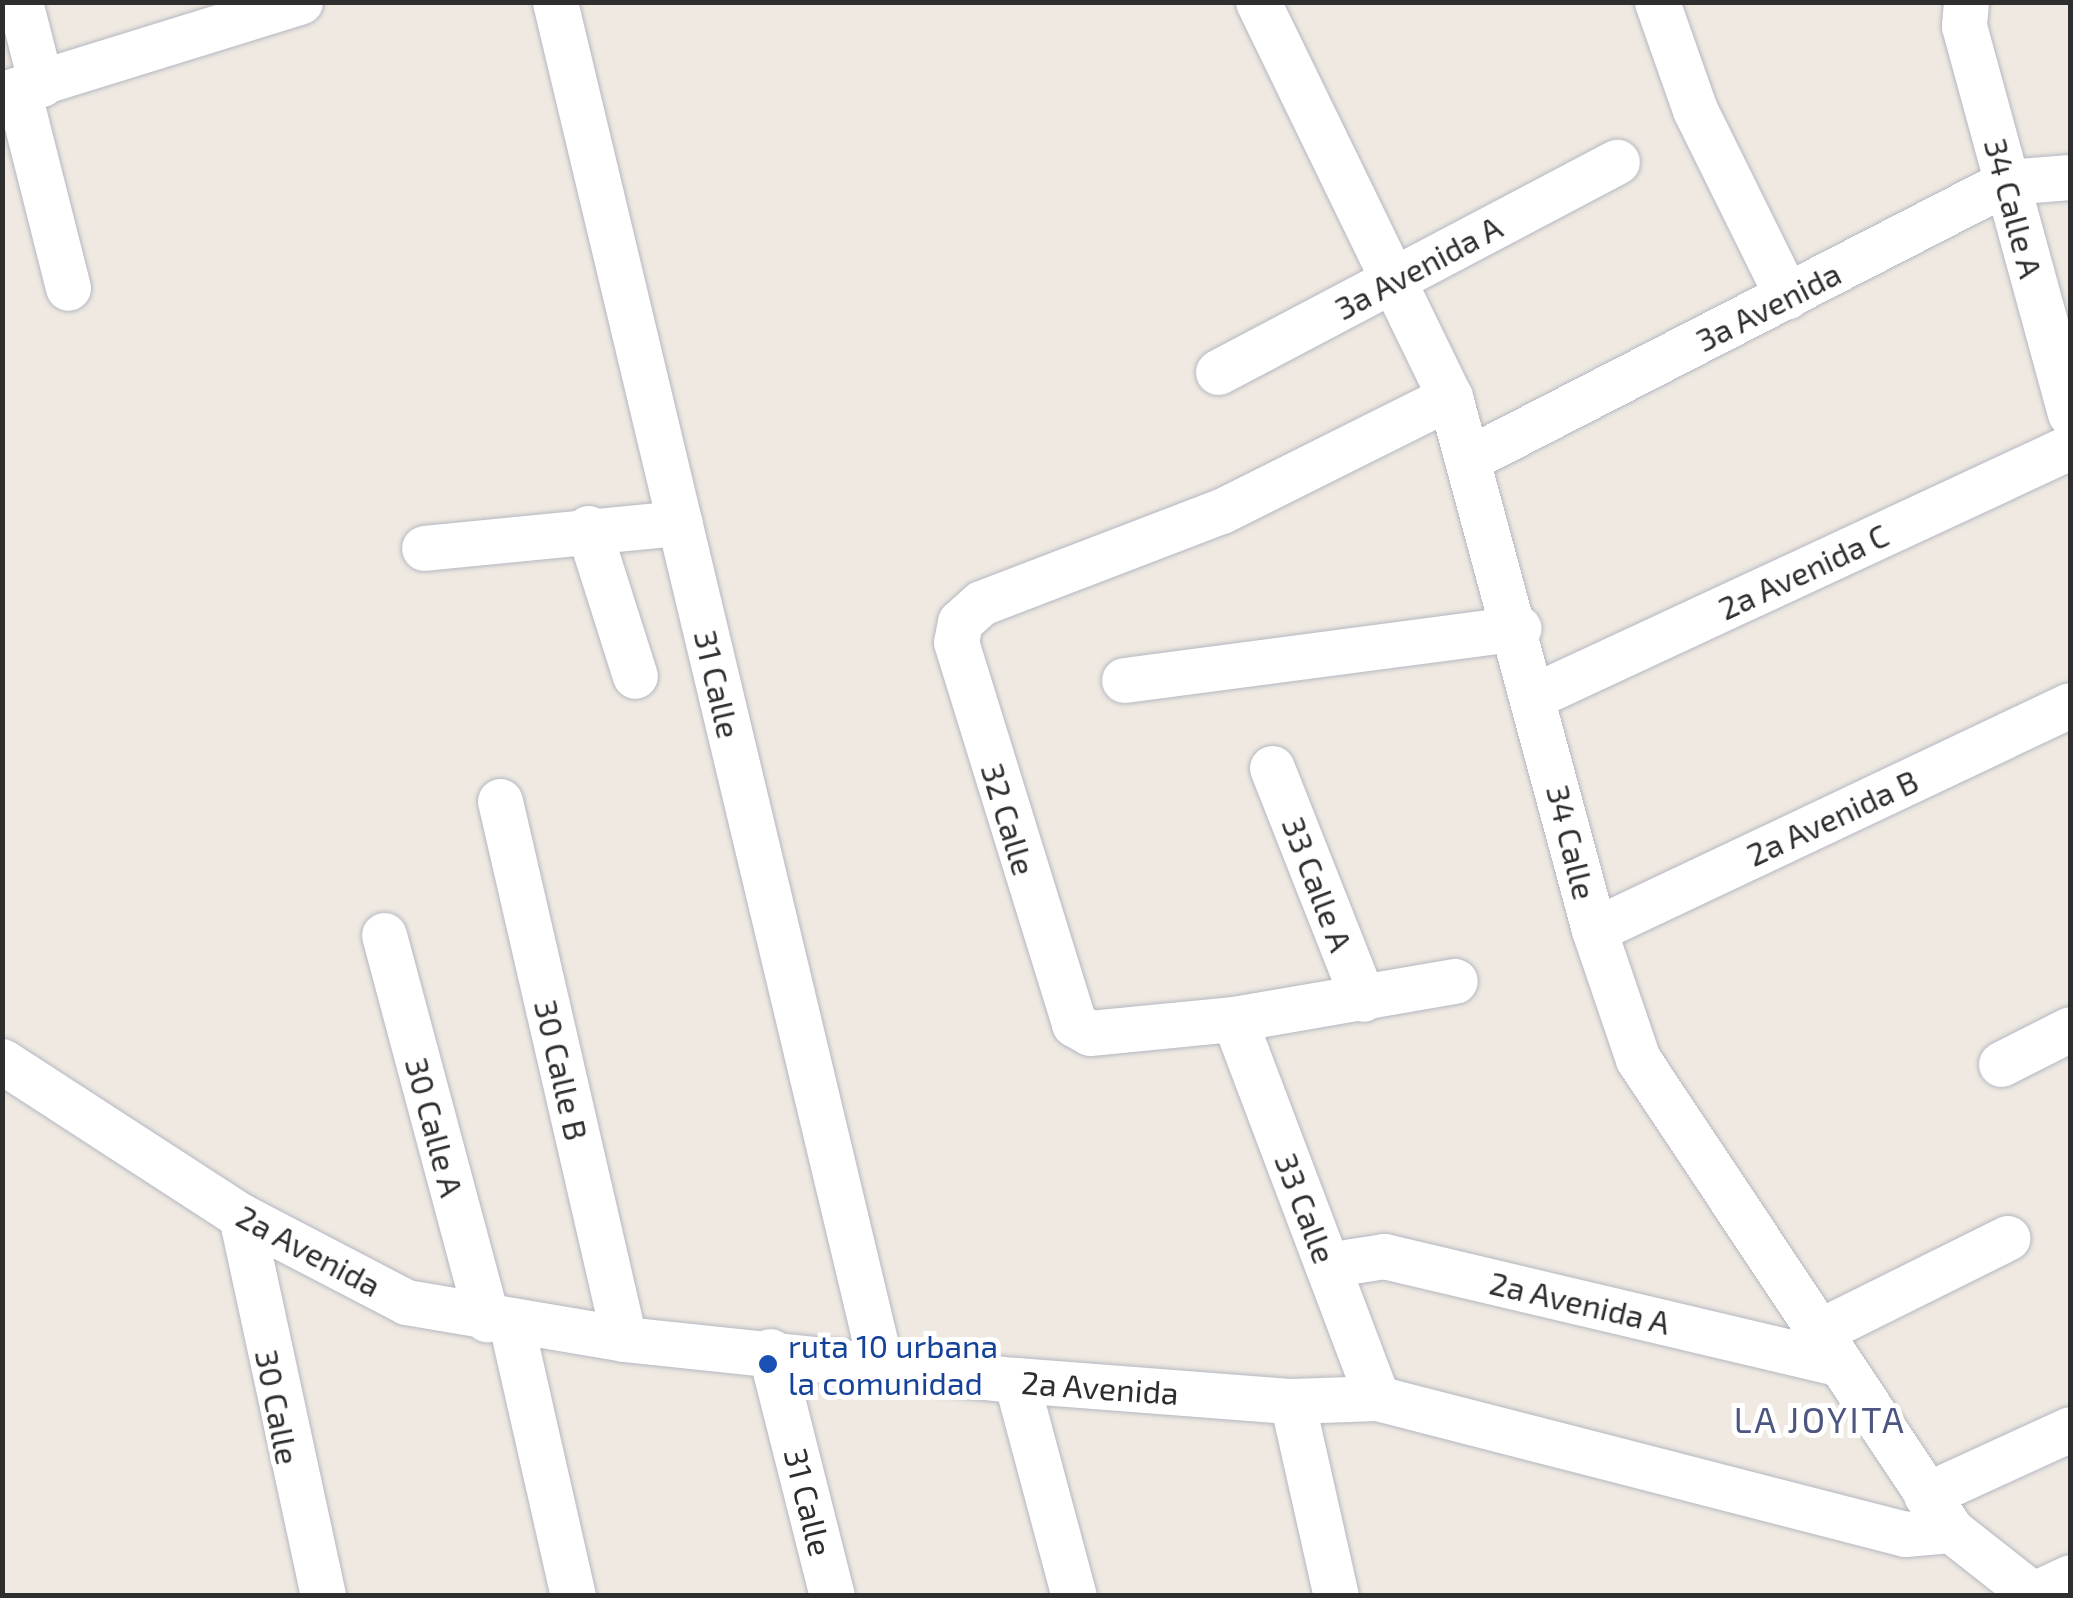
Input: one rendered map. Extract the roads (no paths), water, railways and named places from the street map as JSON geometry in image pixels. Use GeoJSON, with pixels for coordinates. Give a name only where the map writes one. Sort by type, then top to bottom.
{"type":"FeatureCollection","features":[{"type":"Feature","properties":{"kind":"street"},"geometry":{"type":"LineString","coordinates":[[20,2],[20,89],[68,288]]}},
{"type":"Feature","properties":{"kind":"street"},"geometry":{"type":"LineString","coordinates":[[20,89],[300,2]]}},
{"type":"Feature","properties":{"kind":"street","name":"31 Calle"},"geometry":{"type":"LineString","coordinates":[[555,2],[881,1366]]}},
{"type":"Feature","properties":{"kind":"street","name":"34 Calle"},"geometry":{"type":"LineString","coordinates":[[1258,2],[1399,277],[1472,458],[1594,930],[1638,1059],[1823,1348],[1938,1512],[2047,1589]]}},
{"type":"Feature","properties":{"kind":"street","name":"34 Calle A"},"geometry":{"type":"LineString","coordinates":[[1966,2],[1964,26],[2070,414]]}},
{"type":"Feature","properties":{"kind":"street"},"geometry":{"type":"LineString","coordinates":[[1658,3],[1695,110],[1787,296]]}},
{"type":"Feature","properties":{"kind":"street","name":"3a Avenida A"},"geometry":{"type":"LineString","coordinates":[[1218,372],[1617,162]]}},
{"type":"Feature","properties":{"kind":"street","name":"3a Avenida"},"geometry":{"type":"LineString","coordinates":[[1472,458],[2007,182],[2070,177]]}},
{"type":"Feature","properties":{"kind":"street","name":"32 Calle"},"geometry":{"type":"LineString","coordinates":[[1234,1019],[1090,1033],[1067,1012],[956,642],[960,622],[981,602],[1221,510],[1450,397]]}},
{"type":"Feature","properties":{"kind":"street","name":"2a Avenida C"},"geometry":{"type":"LineString","coordinates":[[1536,696],[2070,447]]}},
{"type":"Feature","properties":{"kind":"street"},"geometry":{"type":"LineString","coordinates":[[424,548],[588,528],[680,523]]}},
{"type":"Feature","properties":{"kind":"street"},"geometry":{"type":"LineString","coordinates":[[588,528],[634,676]]}},
{"type":"Feature","properties":{"kind":"street"},"geometry":{"type":"LineString","coordinates":[[1124,680],[1519,628]]}},
{"type":"Feature","properties":{"kind":"street","name":"2a Avenida B"},"geometry":{"type":"LineString","coordinates":[[1594,930],[2070,706]]}},
{"type":"Feature","properties":{"kind":"street","name":"33 Calle A"},"geometry":{"type":"LineString","coordinates":[[1272,768],[1363,1000]]}},
{"type":"Feature","properties":{"kind":"street","name":"30 Calle B"},"geometry":{"type":"LineString","coordinates":[[500,801],[624,1339]]}},
{"type":"Feature","properties":{"kind":"street","name":"30 Calle A"},"geometry":{"type":"LineString","coordinates":[[384,935],[499,1321],[574,1596]]}},
{"type":"Feature","properties":{"kind":"street"},"geometry":{"type":"LineString","coordinates":[[1234,1019],[1363,1000],[1456,981]]}},
{"type":"Feature","properties":{"kind":"street","name":"33 Calle"},"geometry":{"type":"LineString","coordinates":[[1234,1019],[1377,1398]]}},
{"type":"Feature","properties":{"kind":"street"},"geometry":{"type":"LineString","coordinates":[[2001,1064],[2070,1029]]}},
{"type":"Feature","properties":{"kind":"street","name":"2a Avenida"},"geometry":{"type":"LineString","coordinates":[[2,1061],[241,1216],[406,1302],[499,1321],[624,1339],[770,1350],[1016,1380],[1292,1401],[1377,1398],[1922,1536],[1938,1512]]}},
{"type":"Feature","properties":{"kind":"street","name":"30 Calle"},"geometry":{"type":"LineString","coordinates":[[241,1216],[323,1596]]}},
{"type":"Feature","properties":{"kind":"street"},"geometry":{"type":"LineString","coordinates":[[1823,1348],[2006,1238]]}},
{"type":"Feature","properties":{"kind":"street","name":"2a Avenida A"},"geometry":{"type":"LineString","coordinates":[[1327,1265],[1384,1256],[1823,1348]]}},
{"type":"Feature","properties":{"kind":"street","name":"31 Calle"},"geometry":{"type":"LineString","coordinates":[[770,1350],[832,1596]]}},
{"type":"Feature","properties":{"kind":"street"},"geometry":{"type":"LineString","coordinates":[[1016,1380],[1074,1596]]}},
{"type":"Feature","properties":{"kind":"street"},"geometry":{"type":"LineString","coordinates":[[1292,1401],[1336,1596]]}},
{"type":"Feature","properties":{"kind":"street"},"geometry":{"type":"LineString","coordinates":[[1938,1512],[2070,1429]]}},
{"type":"Feature","properties":{"kind":"street"},"geometry":{"type":"LineString","coordinates":[[1852,1520],[1884,1495],[1890,1444]]}},
{"type":"Feature","properties":{"kind":"place","name":"ruta 10 urbana la comunidad"},"geometry":{"type":"Point","coordinates":[768,1364]}},
{"type":"Feature","properties":{"kind":"district","name":"LA JOYITA"},"geometry":{"type":"Point","coordinates":[1820,1419]}}]}
